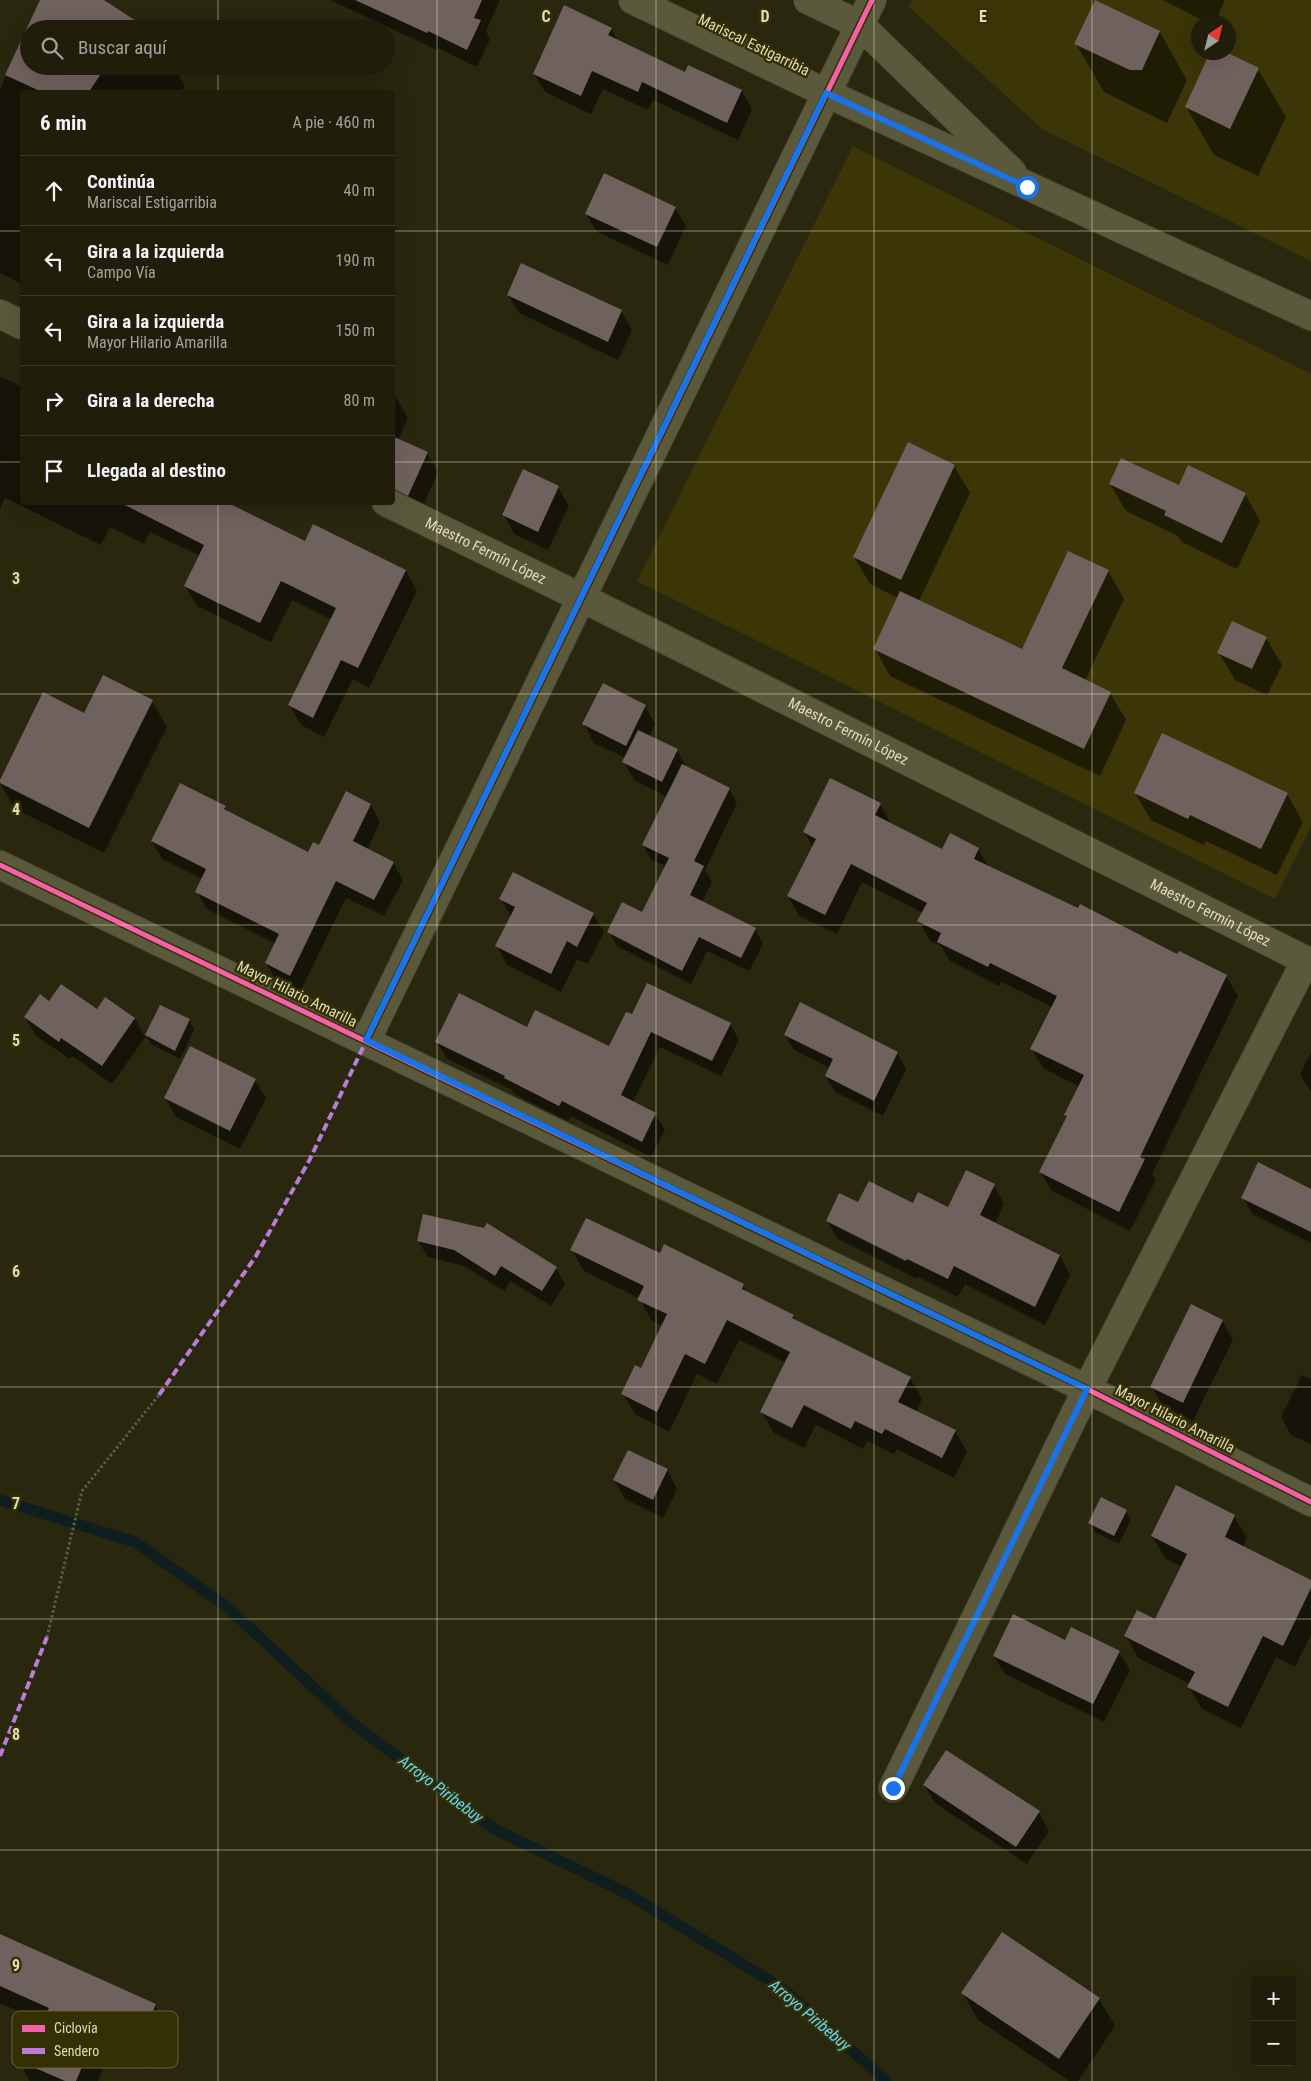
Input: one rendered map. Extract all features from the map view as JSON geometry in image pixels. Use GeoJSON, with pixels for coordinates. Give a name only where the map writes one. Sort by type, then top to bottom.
{"type":"FeatureCollection","features":[{"type":"Feature","properties":{"kind":"street","name":"Mariscal Estigarribia"},"geometry":{"type":"LineString","coordinates":[[633,0],[1027,187],[1311,316]]}},
{"type":"Feature","properties":{"kind":"street"},"geometry":{"type":"LineString","coordinates":[[808,0],[860,25],[1027,187]]}},
{"type":"Feature","properties":{"kind":"street"},"geometry":{"type":"LineString","coordinates":[[366,1040],[872,0]]}},
{"type":"Feature","properties":{"kind":"street"},"geometry":{"type":"LineString","coordinates":[[0,314],[20,324]]}},
{"type":"Feature","properties":{"kind":"street","name":"Maestro Fermín López"},"geometry":{"type":"LineString","coordinates":[[392,505],[582,598],[1308,962]]}},
{"type":"Feature","properties":{"kind":"street","name":"Mayor Hilario Amarilla"},"geometry":{"type":"LineString","coordinates":[[0,866],[366,1040],[1087,1389],[1311,1502]]}},
{"type":"Feature","properties":{"kind":"street"},"geometry":{"type":"LineString","coordinates":[[893,1788],[1087,1389],[1308,962]]}},
{"type":"Feature","properties":{"kind":"path"},"geometry":{"type":"LineString","coordinates":[[47,1637],[82,1491],[159,1395]]}},
{"type":"Feature","properties":{"kind":"shaded area"},"geometry":{"type":"Polygon","coordinates":[[[912,0],[1311,0],[1311,261],[1042,129],[909,7],[912,0]]]}},
{"type":"Feature","properties":{"kind":"shaded area"},"geometry":{"type":"Polygon","coordinates":[[[853,146],[1311,374],[1311,827],[1275,899],[637,581],[853,146]]]}},
{"type":"Feature","properties":{"kind":"building"},"geometry":{"type":"Polygon","coordinates":[[[40,0],[104,0],[134,20],[31,20],[40,0]]]}},
{"type":"Feature","properties":{"kind":"building"},"geometry":{"type":"Polygon","coordinates":[[[355,0],[482,0],[474,18],[481,20],[467,50],[355,0]]]}},
{"type":"Feature","properties":{"kind":"building"},"geometry":{"type":"Polygon","coordinates":[[[1095,0],[1160,31],[1142,70],[1130,70],[1074,44],[1095,0]]]}},
{"type":"Feature","properties":{"kind":"building"},"geometry":{"type":"Polygon","coordinates":[[[564,5],[612,28],[608,35],[685,72],[688,65],[742,90],[727,123],[642,82],[638,92],[592,71],[581,96],[533,74],[564,5]]]}},
{"type":"Feature","properties":{"kind":"building"},"geometry":{"type":"Polygon","coordinates":[[[20,43],[20,75],[100,75],[90,90],[38,90],[5,75],[20,43]]]}},
{"type":"Feature","properties":{"kind":"building"},"geometry":{"type":"Polygon","coordinates":[[[1236,57],[1259,68],[1230,129],[1185,107],[1206,60],[1236,60],[1236,57]]]}},
{"type":"Feature","properties":{"kind":"building"},"geometry":{"type":"Polygon","coordinates":[[[604,173],[676,207],[657,247],[585,214],[604,173]]]}},
{"type":"Feature","properties":{"kind":"building"},"geometry":{"type":"Polygon","coordinates":[[[521,263],[622,310],[608,342],[507,295],[521,263]]]}},
{"type":"Feature","properties":{"kind":"building"},"geometry":{"type":"Polygon","coordinates":[[[395,437],[428,452],[408,496],[395,490],[395,437]]]}},
{"type":"Feature","properties":{"kind":"building"},"geometry":{"type":"Polygon","coordinates":[[[908,442],[955,465],[901,580],[853,557],[908,442]]]}},
{"type":"Feature","properties":{"kind":"building"},"geometry":{"type":"Polygon","coordinates":[[[1121,458],[1179,485],[1188,465],[1246,493],[1222,543],[1164,515],[1166,511],[1109,484],[1121,458]]]}},
{"type":"Feature","properties":{"kind":"building"},"geometry":{"type":"Polygon","coordinates":[[[523,469],[559,486],[538,532],[502,515],[523,469]]]}},
{"type":"Feature","properties":{"kind":"building"},"geometry":{"type":"Polygon","coordinates":[[[125,505],[232,505],[305,541],[313,524],[406,570],[358,668],[341,660],[313,718],[288,705],[336,608],[281,581],[260,623],[220,604],[184,586],[204,545],[125,505]]]}},
{"type":"Feature","properties":{"kind":"building"},"geometry":{"type":"Polygon","coordinates":[[[1068,551],[1109,570],[1062,668],[1111,692],[1084,749],[873,649],[900,591],[1022,649],[1068,551]]]}},
{"type":"Feature","properties":{"kind":"building"},"geometry":{"type":"Polygon","coordinates":[[[1232,621],[1267,637],[1252,669],[1217,653],[1232,621]]]}},
{"type":"Feature","properties":{"kind":"building"},"geometry":{"type":"Polygon","coordinates":[[[103,675],[153,700],[89,828],[0,783],[0,780],[43,692],[84,713],[103,675]]]}},
{"type":"Feature","properties":{"kind":"building"},"geometry":{"type":"Polygon","coordinates":[[[603,683],[646,705],[626,746],[582,724],[603,683]]]}},
{"type":"Feature","properties":{"kind":"building"},"geometry":{"type":"Polygon","coordinates":[[[638,730],[678,749],[662,782],[622,762],[638,730]]]}},
{"type":"Feature","properties":{"kind":"building"},"geometry":{"type":"Polygon","coordinates":[[[1162,733],[1288,793],[1261,849],[1190,815],[1188,819],[1134,793],[1162,733]]]}},
{"type":"Feature","properties":{"kind":"building"},"geometry":{"type":"Polygon","coordinates":[[[682,764],[730,788],[694,861],[704,866],[690,895],[756,928],[741,958],[699,937],[682,971],[607,932],[622,902],[642,912],[669,858],[642,845],[682,764]]]}},
{"type":"Feature","properties":{"kind":"building"},"geometry":{"type":"Polygon","coordinates":[[[830,778],[881,803],[875,815],[942,849],[950,833],[979,848],[974,859],[1078,908],[1080,904],[1177,954],[1179,951],[1227,975],[1140,1157],[1145,1159],[1119,1212],[1039,1172],[1067,1116],[1064,1115],[1084,1075],[1030,1049],[1057,996],[990,963],[988,967],[937,942],[941,933],[917,921],[927,903],[851,864],[825,915],[787,896],[816,839],[803,832],[830,778]]]}},
{"type":"Feature","properties":{"kind":"building"},"geometry":{"type":"Polygon","coordinates":[[[180,783],[226,806],[224,809],[308,852],[313,842],[319,845],[346,791],[371,804],[353,841],[394,862],[374,900],[336,881],[290,976],[265,963],[279,934],[195,892],[206,869],[151,841],[180,783]]]}},
{"type":"Feature","properties":{"kind":"building"},"geometry":{"type":"Polygon","coordinates":[[[513,872],[594,913],[577,947],[567,941],[551,974],[495,946],[515,907],[499,899],[513,872]]]}},
{"type":"Feature","properties":{"kind":"building"},"geometry":{"type":"Polygon","coordinates":[[[647,983],[731,1023],[712,1061],[651,1032],[621,1095],[656,1113],[642,1142],[562,1101],[559,1106],[504,1078],[505,1076],[435,1042],[459,993],[527,1027],[535,1010],[609,1046],[626,1012],[632,1014],[647,983]]]}},
{"type":"Feature","properties":{"kind":"building"},"geometry":{"type":"Polygon","coordinates":[[[61,984],[97,1009],[105,997],[135,1018],[102,1066],[61,1038],[59,1042],[24,1017],[40,994],[49,1001],[61,984]]]}},
{"type":"Feature","properties":{"kind":"building"},"geometry":{"type":"Polygon","coordinates":[[[800,1002],[898,1052],[874,1101],[825,1076],[833,1059],[784,1035],[800,1002]]]}},
{"type":"Feature","properties":{"kind":"building"},"geometry":{"type":"Polygon","coordinates":[[[160,1005],[190,1019],[175,1051],[145,1035],[160,1005]]]}},
{"type":"Feature","properties":{"kind":"building"},"geometry":{"type":"Polygon","coordinates":[[[190,1046],[256,1079],[230,1131],[164,1098],[190,1046]]]}},
{"type":"Feature","properties":{"kind":"building"},"geometry":{"type":"Polygon","coordinates":[[[1258,1162],[1311,1189],[1311,1232],[1241,1198],[1258,1162]]]}},
{"type":"Feature","properties":{"kind":"building"},"geometry":{"type":"Polygon","coordinates":[[[966,1170],[995,1184],[980,1215],[1060,1255],[1035,1307],[954,1266],[948,1279],[907,1259],[906,1261],[826,1221],[839,1193],[858,1202],[869,1181],[913,1203],[918,1192],[948,1207],[966,1170]]]}},
{"type":"Feature","properties":{"kind":"building"},"geometry":{"type":"Polygon","coordinates":[[[423,1214],[484,1228],[487,1223],[557,1267],[542,1291],[501,1266],[495,1276],[454,1250],[417,1241],[423,1214]]]}},
{"type":"Feature","properties":{"kind":"building"},"geometry":{"type":"Polygon","coordinates":[[[586,1218],[660,1253],[664,1244],[744,1284],[742,1289],[794,1315],[792,1318],[911,1377],[898,1402],[956,1430],[942,1458],[885,1429],[882,1434],[855,1421],[851,1429],[804,1405],[792,1428],[760,1412],[790,1352],[727,1320],[705,1364],[685,1354],[657,1412],[621,1394],[635,1365],[641,1368],[667,1314],[637,1300],[644,1286],[570,1250],[586,1218]]]}},
{"type":"Feature","properties":{"kind":"building"},"geometry":{"type":"Polygon","coordinates":[[[1191,1304],[1223,1320],[1183,1403],[1150,1387],[1191,1304]]]}},
{"type":"Feature","properties":{"kind":"building"},"geometry":{"type":"Polygon","coordinates":[[[628,1450],[668,1469],[653,1500],[613,1480],[628,1450]]]}},
{"type":"Feature","properties":{"kind":"building"},"geometry":{"type":"Polygon","coordinates":[[[1176,1485],[1235,1515],[1225,1537],[1311,1580],[1311,1588],[1283,1646],[1263,1636],[1228,1707],[1187,1687],[1195,1672],[1124,1636],[1137,1610],[1155,1619],[1187,1554],[1151,1536],[1176,1485]]]}},
{"type":"Feature","properties":{"kind":"building"},"geometry":{"type":"Polygon","coordinates":[[[1101,1497],[1127,1510],[1114,1536],[1088,1523],[1101,1497]]]}},
{"type":"Feature","properties":{"kind":"building"},"geometry":{"type":"Polygon","coordinates":[[[1013,1614],[1065,1640],[1071,1627],[1120,1651],[1093,1704],[993,1656],[1013,1614]]]}},
{"type":"Feature","properties":{"kind":"building"},"geometry":{"type":"Polygon","coordinates":[[[946,1750],[1040,1811],[1016,1847],[923,1785],[946,1750]]]}},
{"type":"Feature","properties":{"kind":"building"},"geometry":{"type":"Polygon","coordinates":[[[1002,1932],[1100,1998],[1059,2059],[961,1993],[1002,1932]]]}},
{"type":"Feature","properties":{"kind":"building"},"geometry":{"type":"Polygon","coordinates":[[[0,1934],[156,2004],[153,2011],[47,2011],[49,2008],[0,1986],[0,1934]]]}},
{"type":"Feature","properties":{"kind":"building"},"geometry":{"type":"Polygon","coordinates":[[[35,2068],[82,2068],[76,2081],[65,2081],[35,2068]]]}},
{"type":"Feature","properties":{"kind":"waterway","name":"Arroyo Piribebuy"},"geometry":{"type":"LineString","coordinates":[[0,1500],[135,1542],[226,1606],[352,1723],[493,1828],[626,1893],[782,1988],[886,2081]]}},
{"type":"Feature","properties":{"kind":"marked path"},"geometry":{"type":"LineString","coordinates":[[159,1395],[256,1256],[310,1159],[366,1041]]}},
{"type":"Feature","properties":{"kind":"marked path"},"geometry":{"type":"LineString","coordinates":[[0,1756],[47,1637]]}},
{"type":"Feature","properties":{"kind":"cycle path"},"geometry":{"type":"LineString","coordinates":[[366,1041],[872,0]]}},
{"type":"Feature","properties":{"kind":"cycle path"},"geometry":{"type":"LineString","coordinates":[[0,865],[1087,1389],[1311,1502]]}},
{"type":"Feature","properties":{"kind":"route"},"geometry":{"type":"LineString","coordinates":[[893,1788],[1087,1389],[366,1040],[826,93],[1027,187]]}}]}
